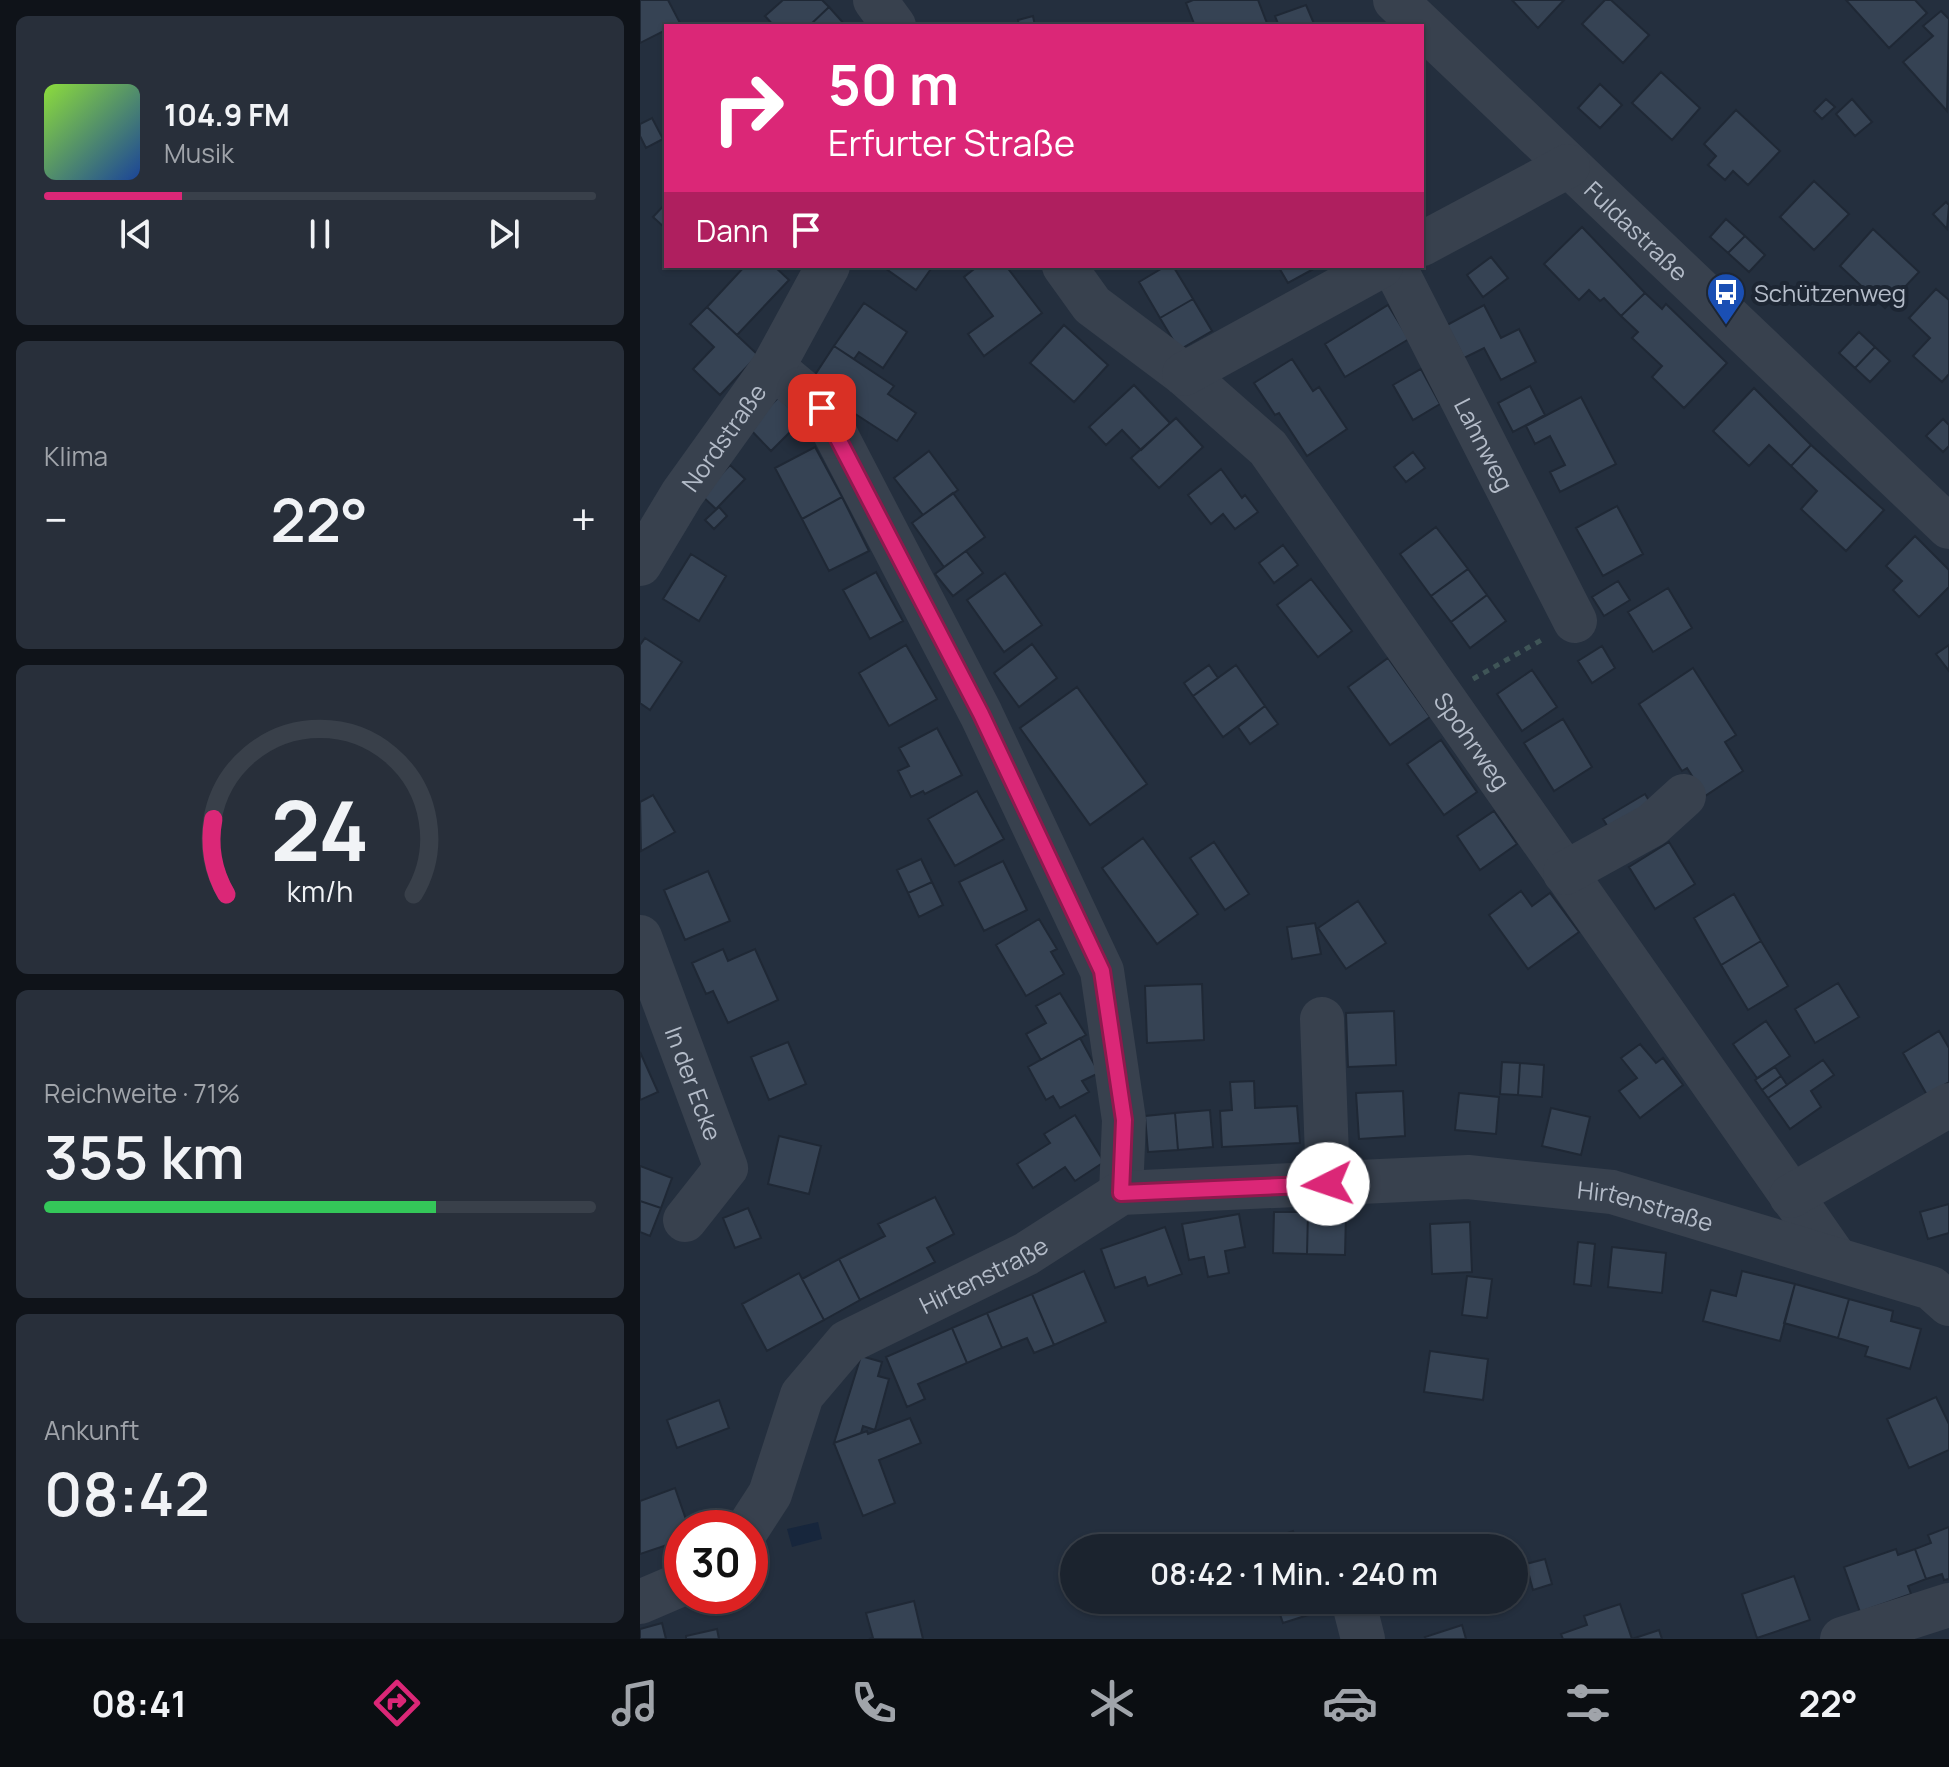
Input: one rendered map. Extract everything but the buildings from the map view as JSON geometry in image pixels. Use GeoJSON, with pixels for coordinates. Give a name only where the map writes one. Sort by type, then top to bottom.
{"type":"FeatureCollection","features":[{"type":"Feature","properties":{"kind":"street"},"geometry":{"type":"LineString","coordinates":[[875,0],[893,24]]}},
{"type":"Feature","properties":{"kind":"street","name":"Fuldastraße"},"geometry":{"type":"LineString","coordinates":[[1395,0],[1420,24]]}},
{"type":"Feature","properties":{"kind":"street","name":"Fuldastraße"},"geometry":{"type":"LineString","coordinates":[[1424,28],[1949,527]]}},
{"type":"Feature","properties":{"kind":"street"},"geometry":{"type":"LineString","coordinates":[[1424,243],[1568,166]]}},
{"type":"Feature","properties":{"kind":"street","name":"Nordstraße"},"geometry":{"type":"LineString","coordinates":[[640,564],[682,494],[773,367],[827,268]]}},
{"type":"Feature","properties":{"kind":"street","name":"Spohrweg"},"geometry":{"type":"LineString","coordinates":[[1065,268],[1092,305],[1184,374],[1268,448],[1836,1259]]}},
{"type":"Feature","properties":{"kind":"street"},"geometry":{"type":"LineString","coordinates":[[1184,374],[1377,268]]}},
{"type":"Feature","properties":{"kind":"street","name":"Lahnweg"},"geometry":{"type":"LineString","coordinates":[[1395,268],[1575,621]]}},
{"type":"Feature","properties":{"kind":"street"},"geometry":{"type":"LineString","coordinates":[[773,367],[822,408],[981,714],[1102,971],[1124,1120],[1121,1193]]}},
{"type":"Feature","properties":{"kind":"street"},"geometry":{"type":"LineString","coordinates":[[1565,873],[1652,825],[1684,796]]}},
{"type":"Feature","properties":{"kind":"street","name":"In der Ecke"},"geometry":{"type":"LineString","coordinates":[[640,937],[726,1168],[685,1220]]}},
{"type":"Feature","properties":{"kind":"street"},"geometry":{"type":"LineString","coordinates":[[1322,1019],[1328,1184]]}},
{"type":"Feature","properties":{"kind":"street"},"geometry":{"type":"LineString","coordinates":[[1791,1196],[1949,1105]]}},
{"type":"Feature","properties":{"kind":"street","name":"Hirtenstraße"},"geometry":{"type":"LineString","coordinates":[[760,1510],[770,1494],[802,1395],[847,1342],[1026,1254],[1121,1193],[1468,1177],[1612,1192],[1931,1288],[1949,1304]]}},
{"type":"Feature","properties":{"kind":"street"},"geometry":{"type":"LineString","coordinates":[[640,1602],[664,1592]]}},
{"type":"Feature","properties":{"kind":"street"},"geometry":{"type":"LineString","coordinates":[[1842,1639],[1949,1605]]}},
{"type":"Feature","properties":{"kind":"street"},"geometry":{"type":"LineString","coordinates":[[1357,1614],[1363,1639]]}},
{"type":"Feature","properties":{"kind":"path"},"geometry":{"type":"LineString","coordinates":[[1441,698],[1575,621]]}},
{"type":"Feature","properties":{"kind":"water"},"geometry":{"type":"Polygon","coordinates":[[[818,1522],[822,1539],[792,1547],[787,1529],[818,1522]]]}},
{"type":"Feature","properties":{"kind":"place","name":"Schützenweg"},"geometry":{"type":"Point","coordinates":[1726,326]}},
{"type":"Feature","properties":{"kind":"route"},"geometry":{"type":"LineString","coordinates":[[822,408],[981,714],[1102,971],[1124,1120],[1121,1193],[1328,1184]]}}]}
